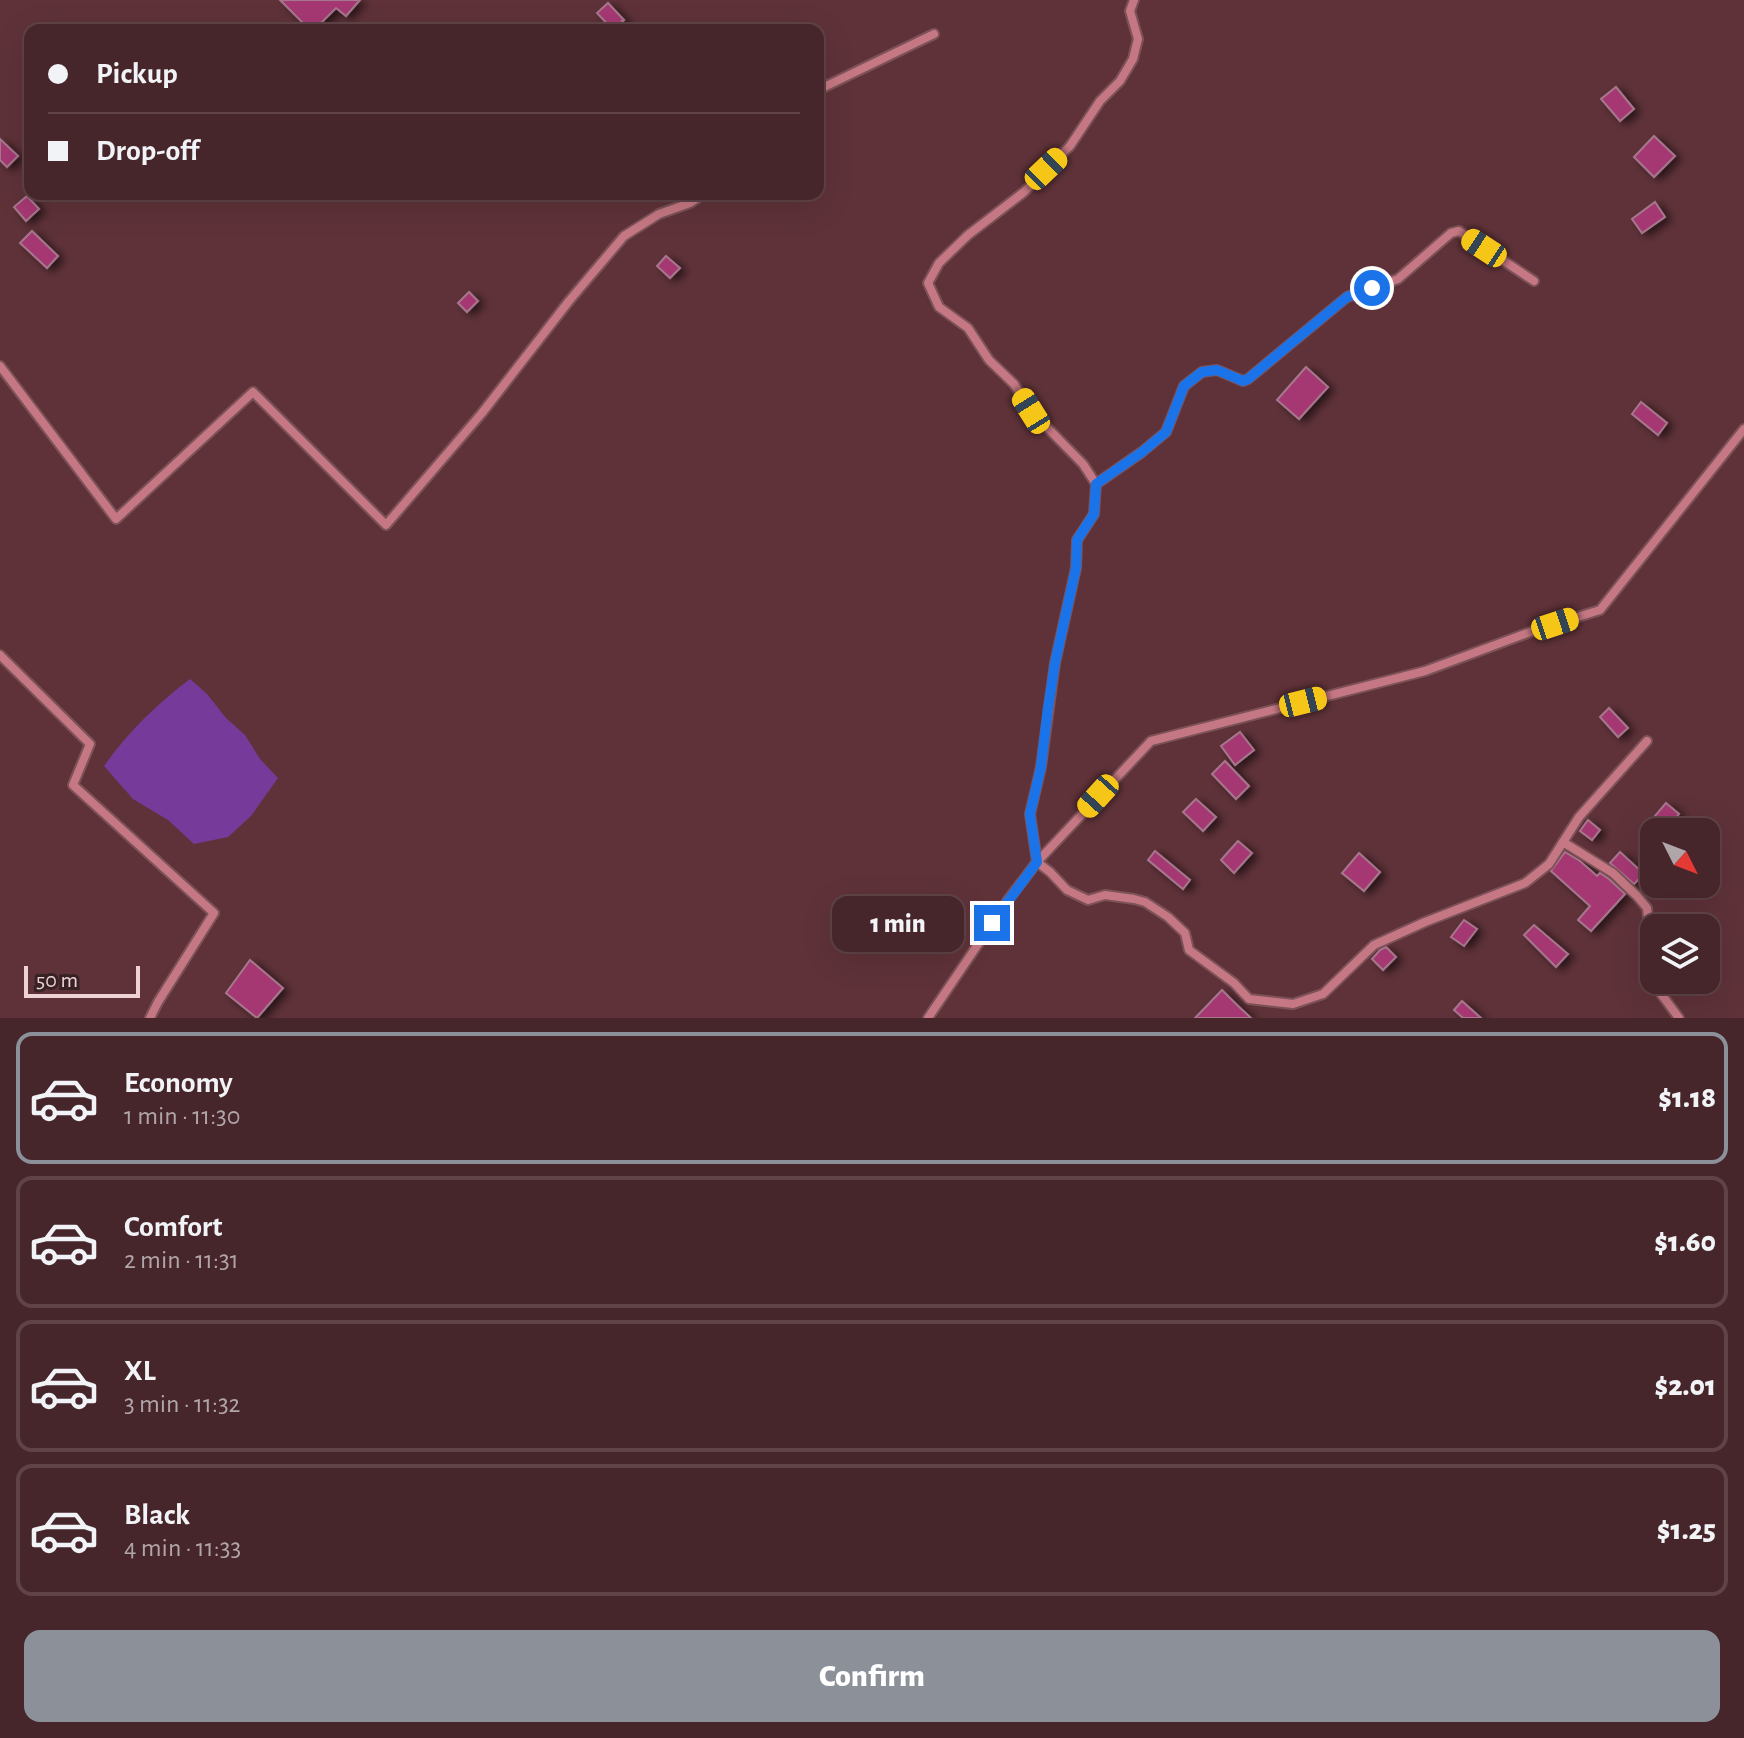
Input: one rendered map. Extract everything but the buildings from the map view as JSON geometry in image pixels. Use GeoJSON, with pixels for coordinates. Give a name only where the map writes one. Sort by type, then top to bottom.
{"type":"FeatureCollection","features":[{"type":"Feature","properties":{"kind":"street"},"geometry":{"type":"LineString","coordinates":[[1134,0],[1130,11],[1138,39],[1133,59],[1120,81],[1100,101],[1070,146],[1024,192],[968,235],[939,263],[928,283],[939,307],[968,328],[989,360],[1014,384],[1031,411],[1083,464],[1096,484],[1094,514],[1077,540],[1076,568],[1055,663],[1041,767],[1030,814],[1037,862],[1067,890],[1088,900],[1105,895],[1145,902],[1185,933],[1189,950],[1234,983],[1249,999],[1293,1004],[1323,994],[1374,945],[1525,883],[1549,864],[1579,817],[1647,741]]}},
{"type":"Feature","properties":{"kind":"street"},"geometry":{"type":"LineString","coordinates":[[824,87],[934,34]]}},
{"type":"Feature","properties":{"kind":"street"},"geometry":{"type":"LineString","coordinates":[[0,366],[116,519],[253,392],[386,525],[482,413],[624,236],[659,214],[694,200]]}},
{"type":"Feature","properties":{"kind":"street"},"geometry":{"type":"LineString","coordinates":[[1096,484],[1166,432],[1184,386],[1202,372],[1217,370],[1243,381],[1248,379],[1347,297],[1398,279],[1451,233],[1459,231],[1534,281]]}},
{"type":"Feature","properties":{"kind":"street"},"geometry":{"type":"LineString","coordinates":[[928,1018],[1037,862],[1151,741],[1425,671],[1600,610],[1744,429]]}},
{"type":"Feature","properties":{"kind":"street"},"geometry":{"type":"LineString","coordinates":[[0,655],[90,744],[73,785],[214,913],[150,1018]]}},
{"type":"Feature","properties":{"kind":"street"},"geometry":{"type":"LineString","coordinates":[[1563,842],[1613,873],[1647,908],[1648,914]]}},
{"type":"Feature","properties":{"kind":"street"},"geometry":{"type":"LineString","coordinates":[[1661,994],[1679,1018]]}},
{"type":"Feature","properties":{"kind":"shaded area"},"geometry":{"type":"Polygon","coordinates":[[[190,679],[245,735],[260,759],[278,778],[251,816],[228,837],[194,844],[168,820],[133,799],[104,766],[144,719],[190,679]]]}},
{"type":"Feature","properties":{"kind":"route"},"geometry":{"type":"LineString","coordinates":[[992,923],[1037,862],[1030,814],[1041,767],[1055,663],[1076,568],[1077,540],[1094,514],[1096,484],[1166,432],[1184,386],[1202,372],[1217,370],[1243,381],[1248,379],[1347,297],[1372,288]]}}]}
